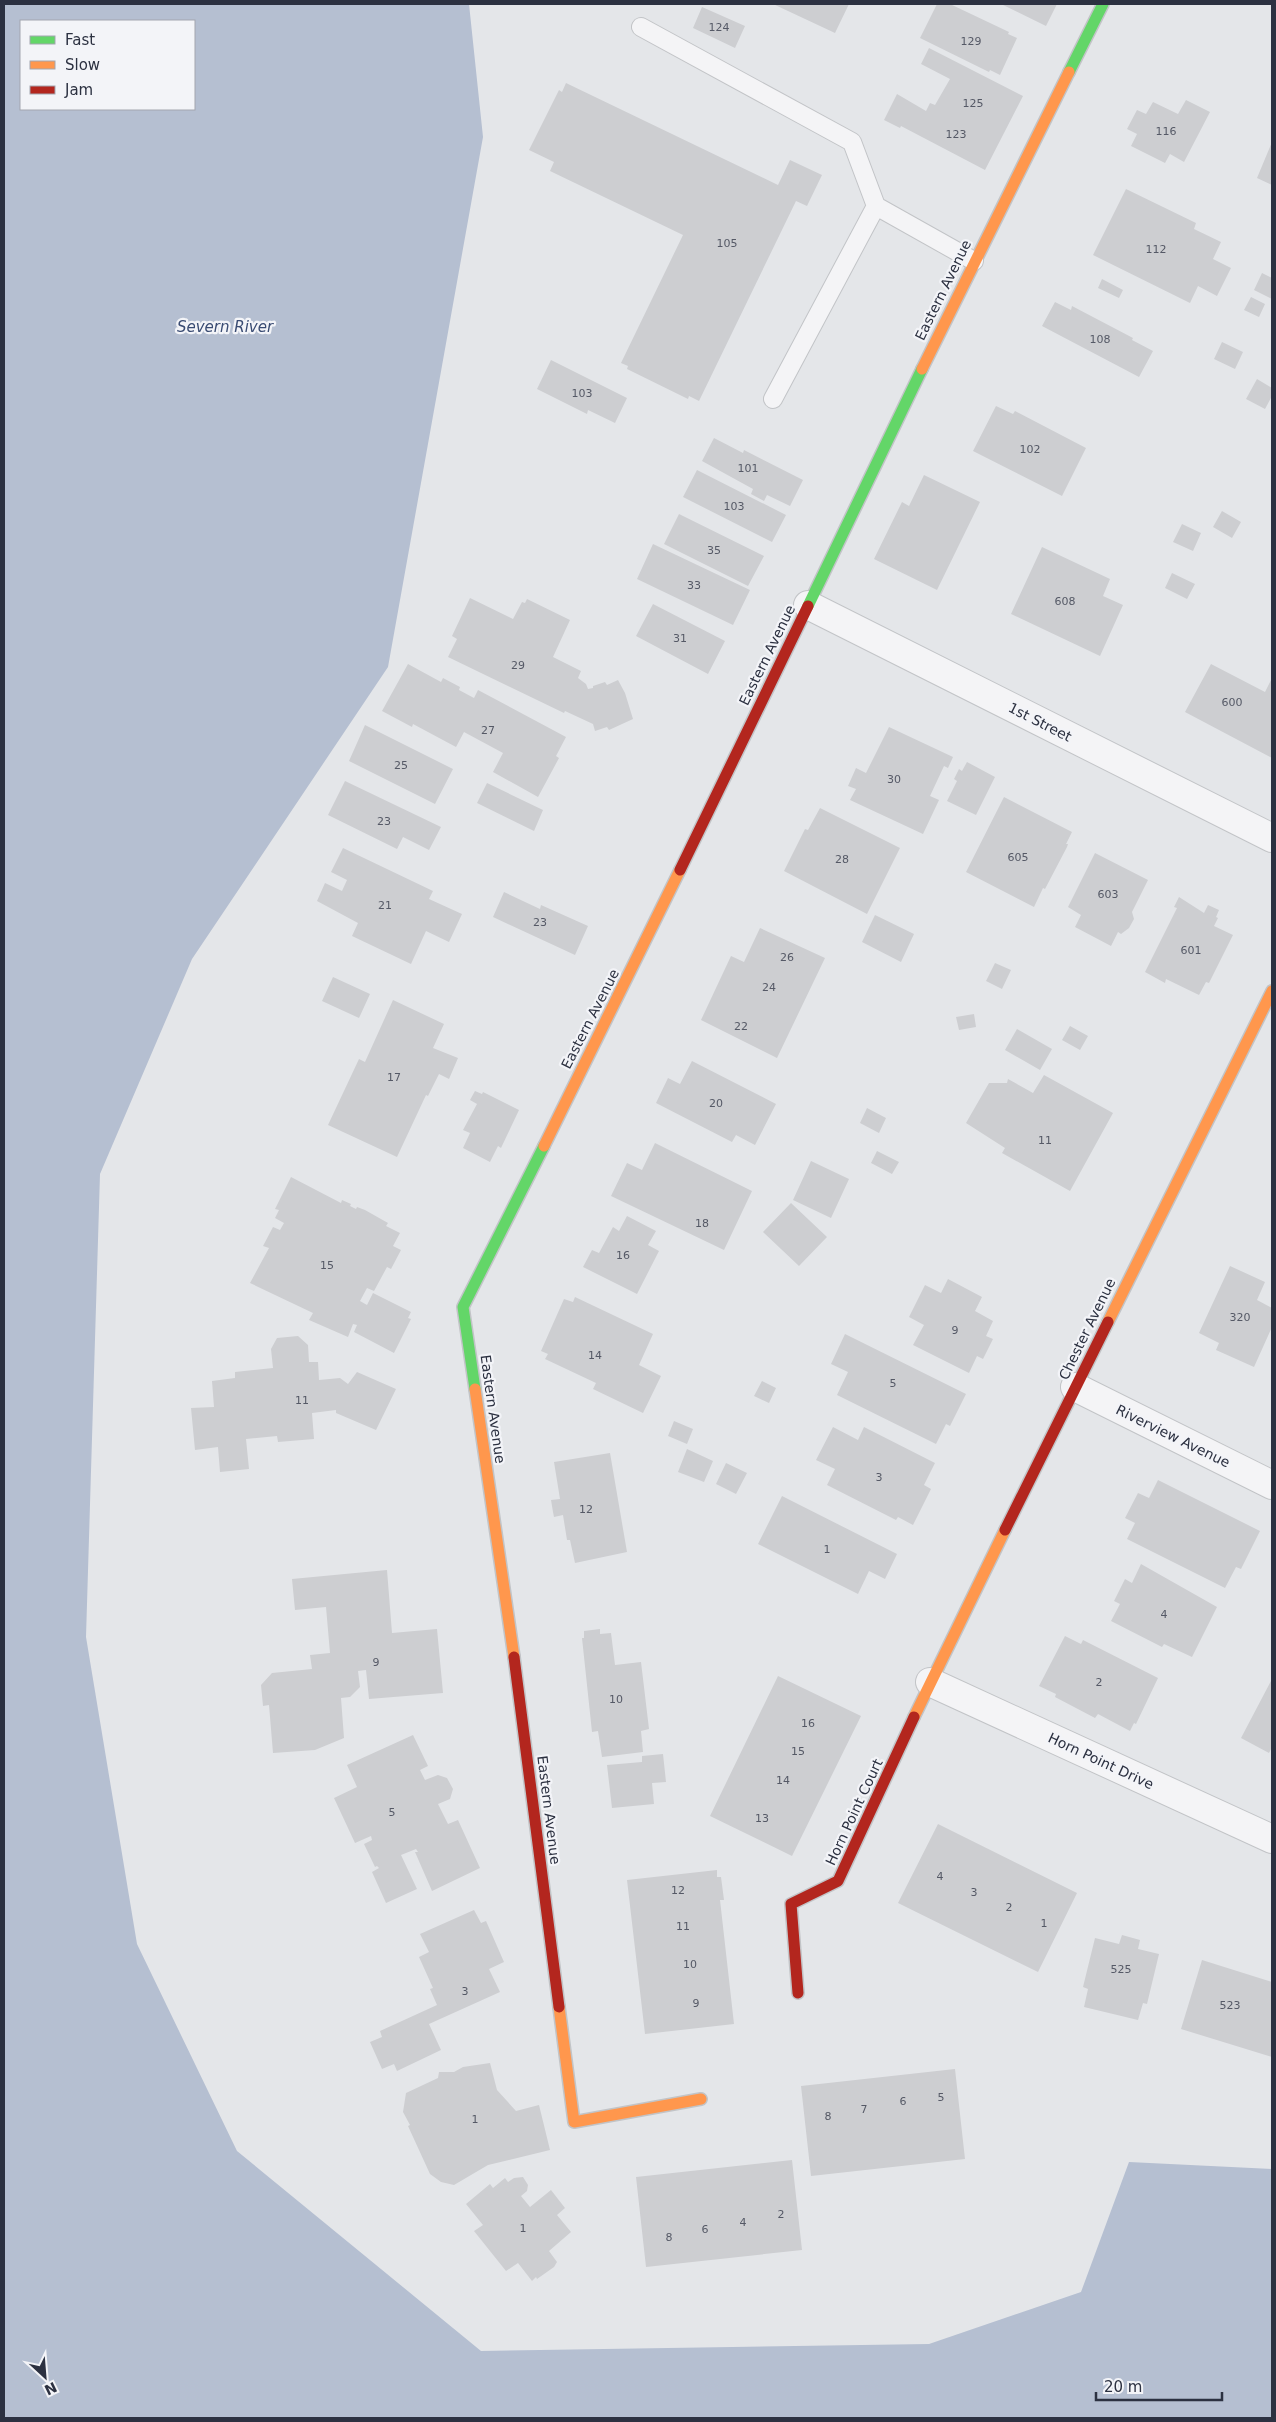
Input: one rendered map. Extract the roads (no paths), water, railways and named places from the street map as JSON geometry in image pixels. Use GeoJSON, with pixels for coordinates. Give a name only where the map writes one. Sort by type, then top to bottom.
{"type":"FeatureCollection","features":[{"type":"Feature","properties":{"kind":"street","name":"Eastern Avenue"},"geometry":{"type":"LineString","coordinates":[[701,2099],[574,2122],[506,1598],[463,1307],[641,952],[974,261],[1102,4]]}},
{"type":"Feature","properties":{"kind":"street","name":"1st Street"},"geometry":{"type":"LineString","coordinates":[[808,605],[1272,838]]}},
{"type":"Feature","properties":{"kind":"street","name":"Chester Avenue"},"geometry":{"type":"LineString","coordinates":[[930,1682],[1272,991]]}},
{"type":"Feature","properties":{"kind":"street","name":"Riverview Avenue"},"geometry":{"type":"LineString","coordinates":[[1075,1387],[1272,1485]]}},
{"type":"Feature","properties":{"kind":"street","name":"Horn Point Drive"},"geometry":{"type":"LineString","coordinates":[[930,1682],[1272,1839]]}},
{"type":"Feature","properties":{"kind":"street","name":"Horn Point Court"},"geometry":{"type":"LineString","coordinates":[[798,1993],[791,1904],[838,1881],[930,1682]]}},
{"type":"Feature","properties":{"kind":"lane"},"geometry":{"type":"LineString","coordinates":[[641,27],[852,142],[876,206],[974,261]]}},
{"type":"Feature","properties":{"kind":"lane"},"geometry":{"type":"LineString","coordinates":[[773,399],[876,206]]}},
{"type":"Feature","properties":{"kind":"water","name":"Severn River"},"geometry":{"type":"Polygon","coordinates":[[[4,4],[469,4],[483,137],[388,667],[192,959],[100,1174],[86,1637],[137,1944],[237,2151],[481,2351],[929,2344],[1081,2292],[1129,2162],[1272,2169],[1272,2418],[4,2418],[4,4]]]}}]}
